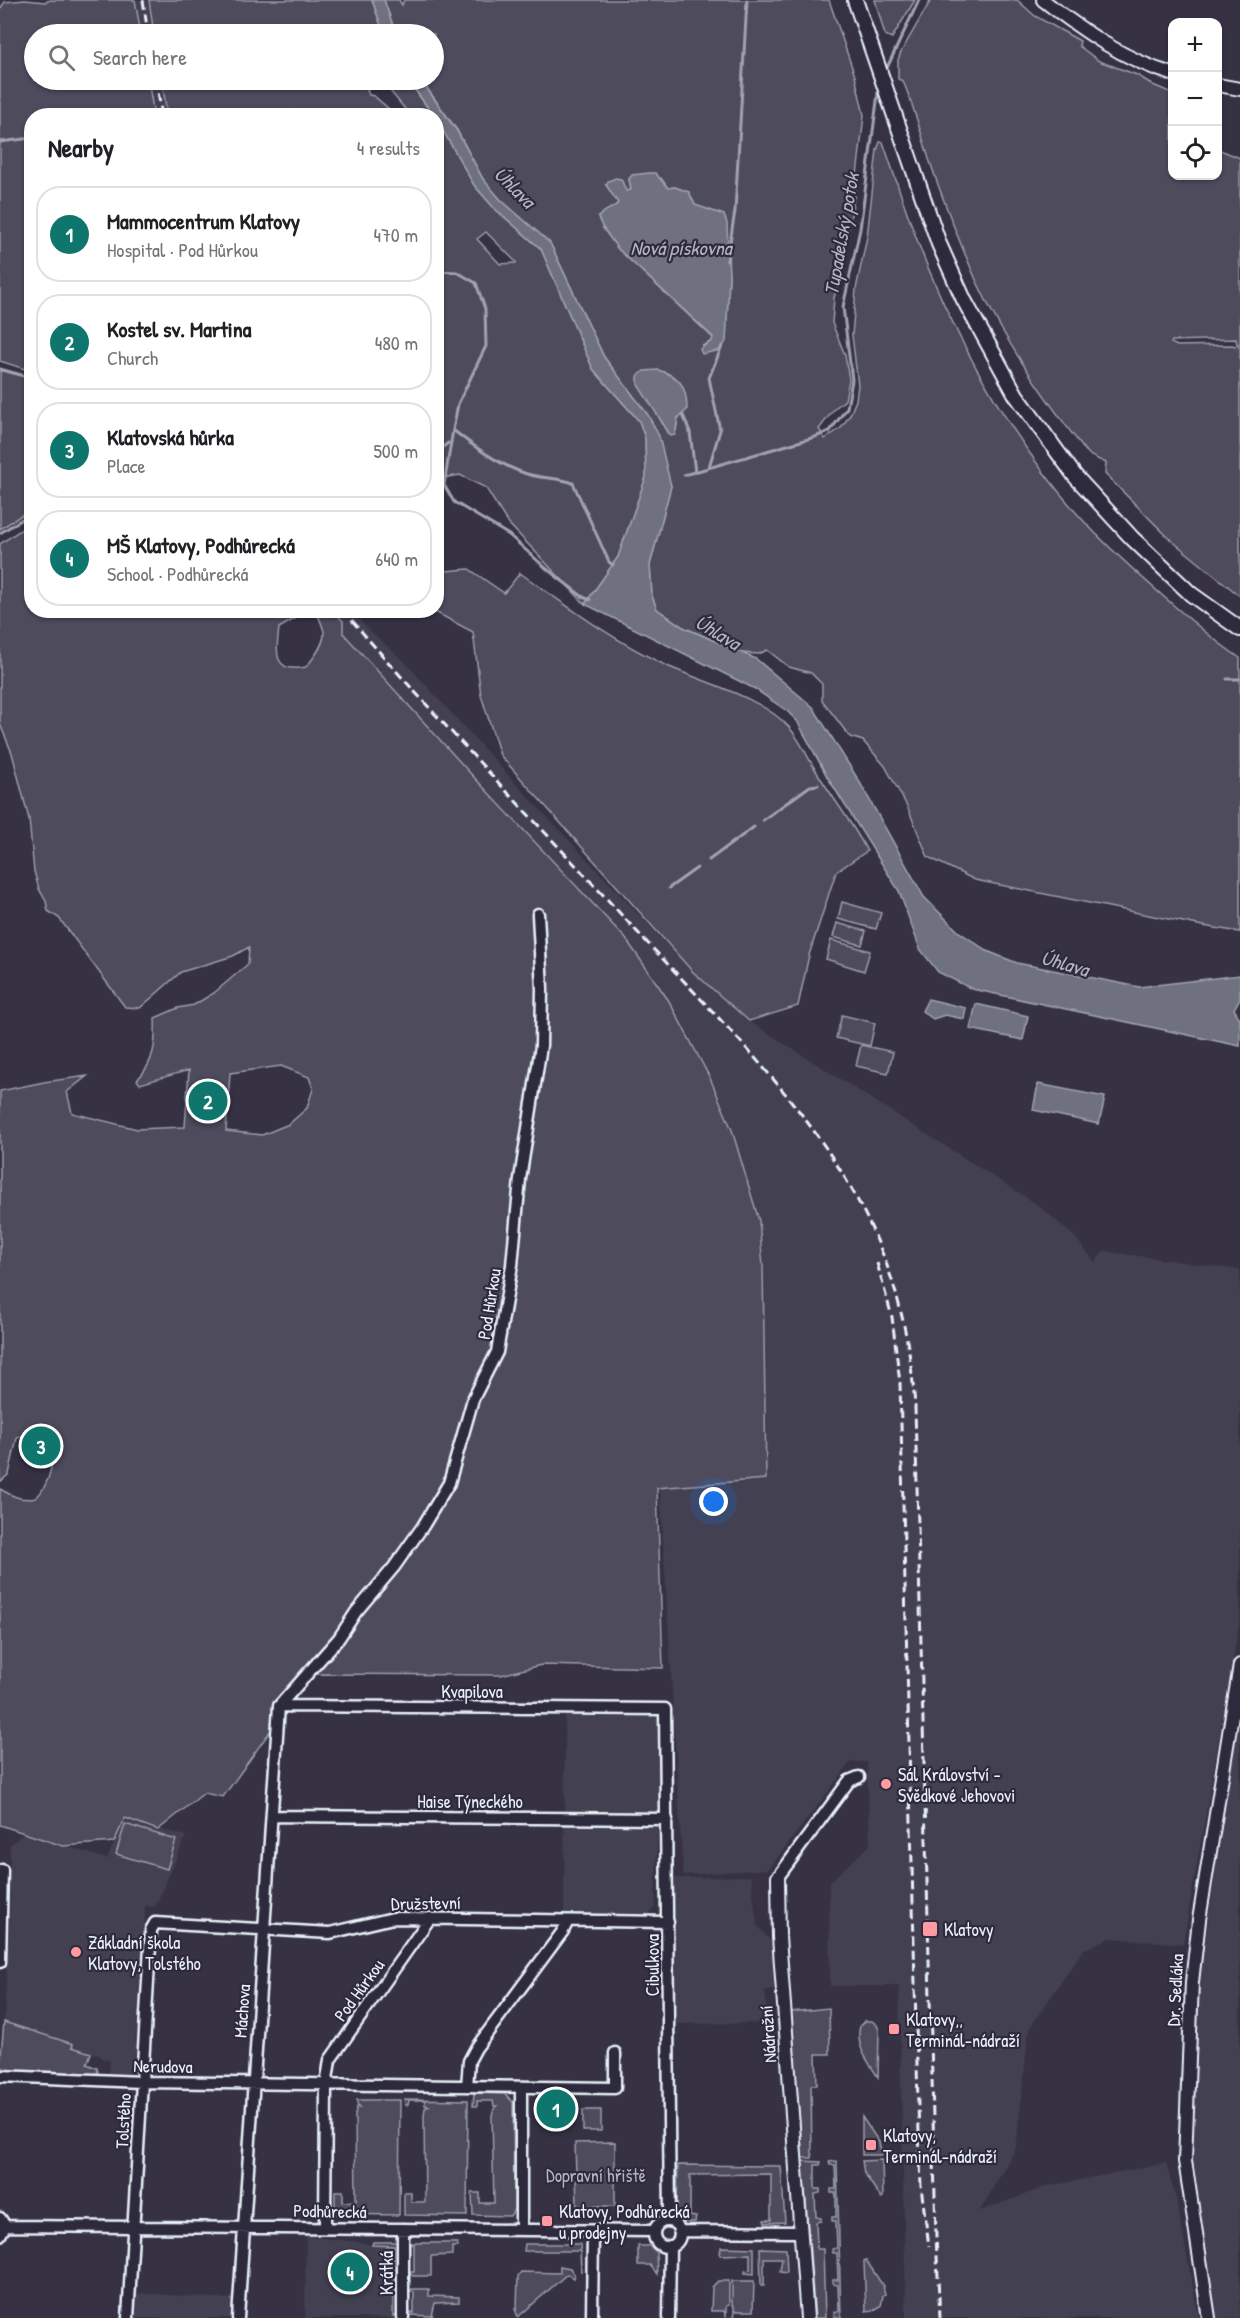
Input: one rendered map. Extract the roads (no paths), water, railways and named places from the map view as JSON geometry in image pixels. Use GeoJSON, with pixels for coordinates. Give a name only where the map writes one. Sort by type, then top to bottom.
{"type":"FeatureCollection","features":[{"type":"Feature","properties":{"kind":"main road"},"geometry":{"type":"LineString","coordinates":[[855,0],[910,164],[947,263],[984,340],[1016,395],[1075,476],[1132,538],[1191,594],[1240,629]]}},
{"type":"Feature","properties":{"kind":"street"},"geometry":{"type":"LineString","coordinates":[[1043,0],[1082,30],[1121,53],[1168,72]]}},
{"type":"Feature","properties":{"kind":"street"},"geometry":{"type":"LineString","coordinates":[[1222,86],[1240,89]]}},
{"type":"Feature","properties":{"kind":"street","name":"Pod Hůrkou"},"geometry":{"type":"LineString","coordinates":[[279,1706],[339,1638],[356,1612],[394,1567],[423,1526],[449,1483],[473,1400],[497,1352],[512,1265],[520,1179],[540,1046],[542,989],[538,914]]}},
{"type":"Feature","properties":{"kind":"street","name":"Dr. Sedláka"},"geometry":{"type":"LineString","coordinates":[[1209,2318],[1185,2161],[1192,1982],[1199,1920],[1240,1665]]}},
{"type":"Feature","properties":{"kind":"street","name":"Kvapilova"},"geometry":{"type":"LineString","coordinates":[[279,1706],[665,1709]]}},
{"type":"Feature","properties":{"kind":"street","name":"Máchova"},"geometry":{"type":"LineString","coordinates":[[238,2318],[279,1706]]}},
{"type":"Feature","properties":{"kind":"street","name":"Cibulkova"},"geometry":{"type":"LineString","coordinates":[[665,1709],[670,2221]]}},
{"type":"Feature","properties":{"kind":"street","name":"Nádražní"},"geometry":{"type":"LineString","coordinates":[[807,2318],[779,1937],[778,1877],[849,1781],[859,1777]]}},
{"type":"Feature","properties":{"kind":"street","name":"Haise Týneckého"},"geometry":{"type":"LineString","coordinates":[[273,1816],[667,1819]]}},
{"type":"Feature","properties":{"kind":"street"},"geometry":{"type":"LineString","coordinates":[[0,1962],[2,1870]]}},
{"type":"Feature","properties":{"kind":"street","name":"Družstevní"},"geometry":{"type":"LineString","coordinates":[[152,1926],[159,1922],[330,1933],[393,1918],[668,1922]]}},
{"type":"Feature","properties":{"kind":"street","name":"Pod Hůrkou"},"geometry":{"type":"LineString","coordinates":[[325,2228],[326,2086],[330,2060],[430,1918]]}},
{"type":"Feature","properties":{"kind":"street"},"geometry":{"type":"LineString","coordinates":[[467,2086],[469,2061],[476,2048],[563,1931],[568,1920]]}},
{"type":"Feature","properties":{"kind":"street","name":"Tolstého"},"geometry":{"type":"LineString","coordinates":[[128,2318],[152,1926]]}},
{"type":"Feature","properties":{"kind":"street"},"geometry":{"type":"LineString","coordinates":[[326,2086],[615,2088],[615,2053]]}},
{"type":"Feature","properties":{"kind":"street","name":"Nerudova"},"geometry":{"type":"LineString","coordinates":[[0,2076],[326,2086]]}},
{"type":"Feature","properties":{"kind":"street"},"geometry":{"type":"LineString","coordinates":[[521,2087],[521,2230]]}},
{"type":"Feature","properties":{"kind":"street"},"geometry":{"type":"LineString","coordinates":[[670,2221],[677,2226],[680,2232],[678,2241],[670,2246],[659,2244],[654,2231],[659,2224],[670,2221]]}},
{"type":"Feature","properties":{"kind":"street","name":"Podhůrecká"},"geometry":{"type":"LineString","coordinates":[[2,2226],[654,2231]]}},
{"type":"Feature","properties":{"kind":"street","name":"Krátká"},"geometry":{"type":"LineString","coordinates":[[403,2229],[403,2317]]}},
{"type":"Feature","properties":{"kind":"street"},"geometry":{"type":"LineString","coordinates":[[592,2318],[593,2231]]}},
{"type":"Feature","properties":{"kind":"street"},"geometry":{"type":"LineString","coordinates":[[680,2232],[800,2232]]}},
{"type":"Feature","properties":{"kind":"street"},"geometry":{"type":"LineString","coordinates":[[669,2318],[670,2246]]}},
{"type":"Feature","properties":{"kind":"water"},"geometry":{"type":"Polygon","coordinates":[[[372,0],[384,0],[392,24],[380,24],[372,0]]]}},
{"type":"Feature","properties":{"kind":"water"},"geometry":{"type":"Polygon","coordinates":[[[415,90],[428,90],[441,108],[428,108],[415,90]]]}},
{"type":"Feature","properties":{"kind":"water"},"geometry":{"type":"Polygon","coordinates":[[[444,113],[457,131],[483,179],[501,200],[550,243],[604,357],[648,415],[659,436],[671,486],[650,565],[652,596],[657,609],[683,627],[756,659],[813,707],[859,781],[924,897],[958,931],[987,951],[1017,963],[1139,987],[1240,975],[1240,998],[1234,1009],[1240,1019],[1240,1046],[972,989],[938,972],[920,949],[899,891],[828,778],[797,721],[787,711],[755,689],[585,604],[618,557],[646,477],[645,438],[639,421],[593,369],[541,249],[494,208],[474,185],[444,132],[444,113]]]}},
{"type":"Feature","properties":{"kind":"water","name":"Nová pískovna"},"geometry":{"type":"Polygon","coordinates":[[[655,173],[668,188],[675,187],[689,192],[695,205],[724,215],[727,223],[729,277],[726,341],[721,350],[702,354],[700,349],[712,341],[713,337],[618,249],[598,218],[618,203],[606,185],[608,181],[621,179],[626,191],[631,190],[629,179],[632,175],[655,173]]]}},
{"type":"Feature","properties":{"kind":"water"},"geometry":{"type":"Polygon","coordinates":[[[658,370],[677,379],[686,394],[687,410],[678,418],[675,435],[671,436],[638,385],[638,376],[644,371],[658,370]]]}},
{"type":"Feature","properties":{"kind":"water"},"geometry":{"type":"Polygon","coordinates":[[[928,999],[966,1008],[964,1019],[945,1015],[933,1019],[922,1011],[928,999]]]}},
{"type":"Feature","properties":{"kind":"water"},"geometry":{"type":"Polygon","coordinates":[[[976,1004],[1028,1016],[1023,1040],[970,1029],[976,1004]]]}},
{"type":"Feature","properties":{"kind":"water"},"geometry":{"type":"Polygon","coordinates":[[[1038,1084],[1105,1097],[1099,1124],[1033,1110],[1038,1084]]]}},
{"type":"Feature","properties":{"kind":"waterway"},"geometry":{"type":"LineString","coordinates":[[727,261],[735,211],[747,0]]}},
{"type":"Feature","properties":{"kind":"waterway","name":"Tupadelský potok"},"geometry":{"type":"LineString","coordinates":[[885,72],[919,0]]}},
{"type":"Feature","properties":{"kind":"waterway","name":"Tupadelský potok"},"geometry":{"type":"LineString","coordinates":[[684,475],[830,431],[847,408],[852,380],[843,307],[860,229],[879,86]]}},
{"type":"Feature","properties":{"kind":"waterway"},"geometry":{"type":"LineString","coordinates":[[0,142],[24,139]]}},
{"type":"Feature","properties":{"kind":"waterway"},"geometry":{"type":"LineString","coordinates":[[444,271],[457,272],[476,283],[485,309],[486,346],[458,404],[453,430],[507,466],[533,476],[573,483],[609,562],[613,565]]}},
{"type":"Feature","properties":{"kind":"waterway"},"geometry":{"type":"LineString","coordinates":[[709,467],[720,430],[709,378],[722,346]]}},
{"type":"Feature","properties":{"kind":"waterway"},"geometry":{"type":"LineString","coordinates":[[0,369],[24,376]]}},
{"type":"Feature","properties":{"kind":"waterway"},"geometry":{"type":"LineString","coordinates":[[683,415],[690,432],[695,472]]}},
{"type":"Feature","properties":{"kind":"waterway"},"geometry":{"type":"LineString","coordinates":[[453,430],[444,485],[454,502],[509,535],[547,569],[590,600]]}},
{"type":"Feature","properties":{"kind":"waterway"},"geometry":{"type":"LineString","coordinates":[[444,446],[448,443]]}},
{"type":"Feature","properties":{"kind":"waterway"},"geometry":{"type":"LineString","coordinates":[[0,533],[24,518]]}},
{"type":"Feature","properties":{"kind":"waterway"},"geometry":{"type":"LineString","coordinates":[[1227,679],[1240,679]]}},
{"type":"Feature","properties":{"kind":"waterway"},"geometry":{"type":"LineString","coordinates":[[763,820],[810,786],[818,785]]}},
{"type":"Feature","properties":{"kind":"waterway"},"geometry":{"type":"LineString","coordinates":[[709,860],[754,827]]}},
{"type":"Feature","properties":{"kind":"waterway"},"geometry":{"type":"LineString","coordinates":[[669,888],[697,868]]}},
{"type":"Feature","properties":{"kind":"railway"},"geometry":{"type":"LineString","coordinates":[[143,0],[147,24]]}},
{"type":"Feature","properties":{"kind":"railway"},"geometry":{"type":"LineString","coordinates":[[158,90],[161,108]]}},
{"type":"Feature","properties":{"kind":"railway"},"geometry":{"type":"LineString","coordinates":[[350,618],[448,728],[762,1066],[823,1143],[849,1184],[871,1227],[889,1270],[902,1315],[915,1407],[940,2318]]}},
{"type":"Feature","properties":{"kind":"railway"},"geometry":{"type":"LineString","coordinates":[[877,1263],[892,1317],[900,1383],[918,2105],[921,2187],[929,2246]]}},
{"type":"Feature","properties":{"kind":"place","name":"Kostel sv. Martina"},"geometry":{"type":"Point","coordinates":[208,1101]}},
{"type":"Feature","properties":{"kind":"place","name":"Klatovská hůrka"},"geometry":{"type":"Point","coordinates":[41,1446]}},
{"type":"Feature","properties":{"kind":"place","name":"Sál Království - Svědkové Jehovovi"},"geometry":{"type":"Point","coordinates":[886,1784]}},
{"type":"Feature","properties":{"kind":"place","name":"Klatovy"},"geometry":{"type":"Point","coordinates":[930,1929]}},
{"type":"Feature","properties":{"kind":"place","name":"Základní škola Klatovy, Tolstého"},"geometry":{"type":"Point","coordinates":[76,1952]}},
{"type":"Feature","properties":{"kind":"place","name":"Klatovy,, Terminál-nádraží"},"geometry":{"type":"Point","coordinates":[894,2029]}},
{"type":"Feature","properties":{"kind":"place","name":"Mammocentrum Klatovy"},"geometry":{"type":"Point","coordinates":[556,2109]}},
{"type":"Feature","properties":{"kind":"place","name":"Klatovy, Terminál-nádraží"},"geometry":{"type":"Point","coordinates":[871,2145]}},
{"type":"Feature","properties":{"kind":"place","name":"Klatovy, Podhůrecká u prodejny"},"geometry":{"type":"Point","coordinates":[547,2221]}},
{"type":"Feature","properties":{"kind":"place","name":"MŠ Klatovy, Podhůrecká"},"geometry":{"type":"Point","coordinates":[350,2272]}},
{"type":"Feature","properties":{"kind":"water label","name":"Úhlava"},"geometry":{"type":"Point","coordinates":[515,187]}},
{"type":"Feature","properties":{"kind":"water label","name":"Úhlava"},"geometry":{"type":"Point","coordinates":[718,632]}},
{"type":"Feature","properties":{"kind":"water label","name":"Úhlava"},"geometry":{"type":"Point","coordinates":[1065,963]}},
{"type":"Feature","properties":{"kind":"park label","name":"Dopravní hřiště"},"geometry":{"type":"Point","coordinates":[596,2175]}}]}
